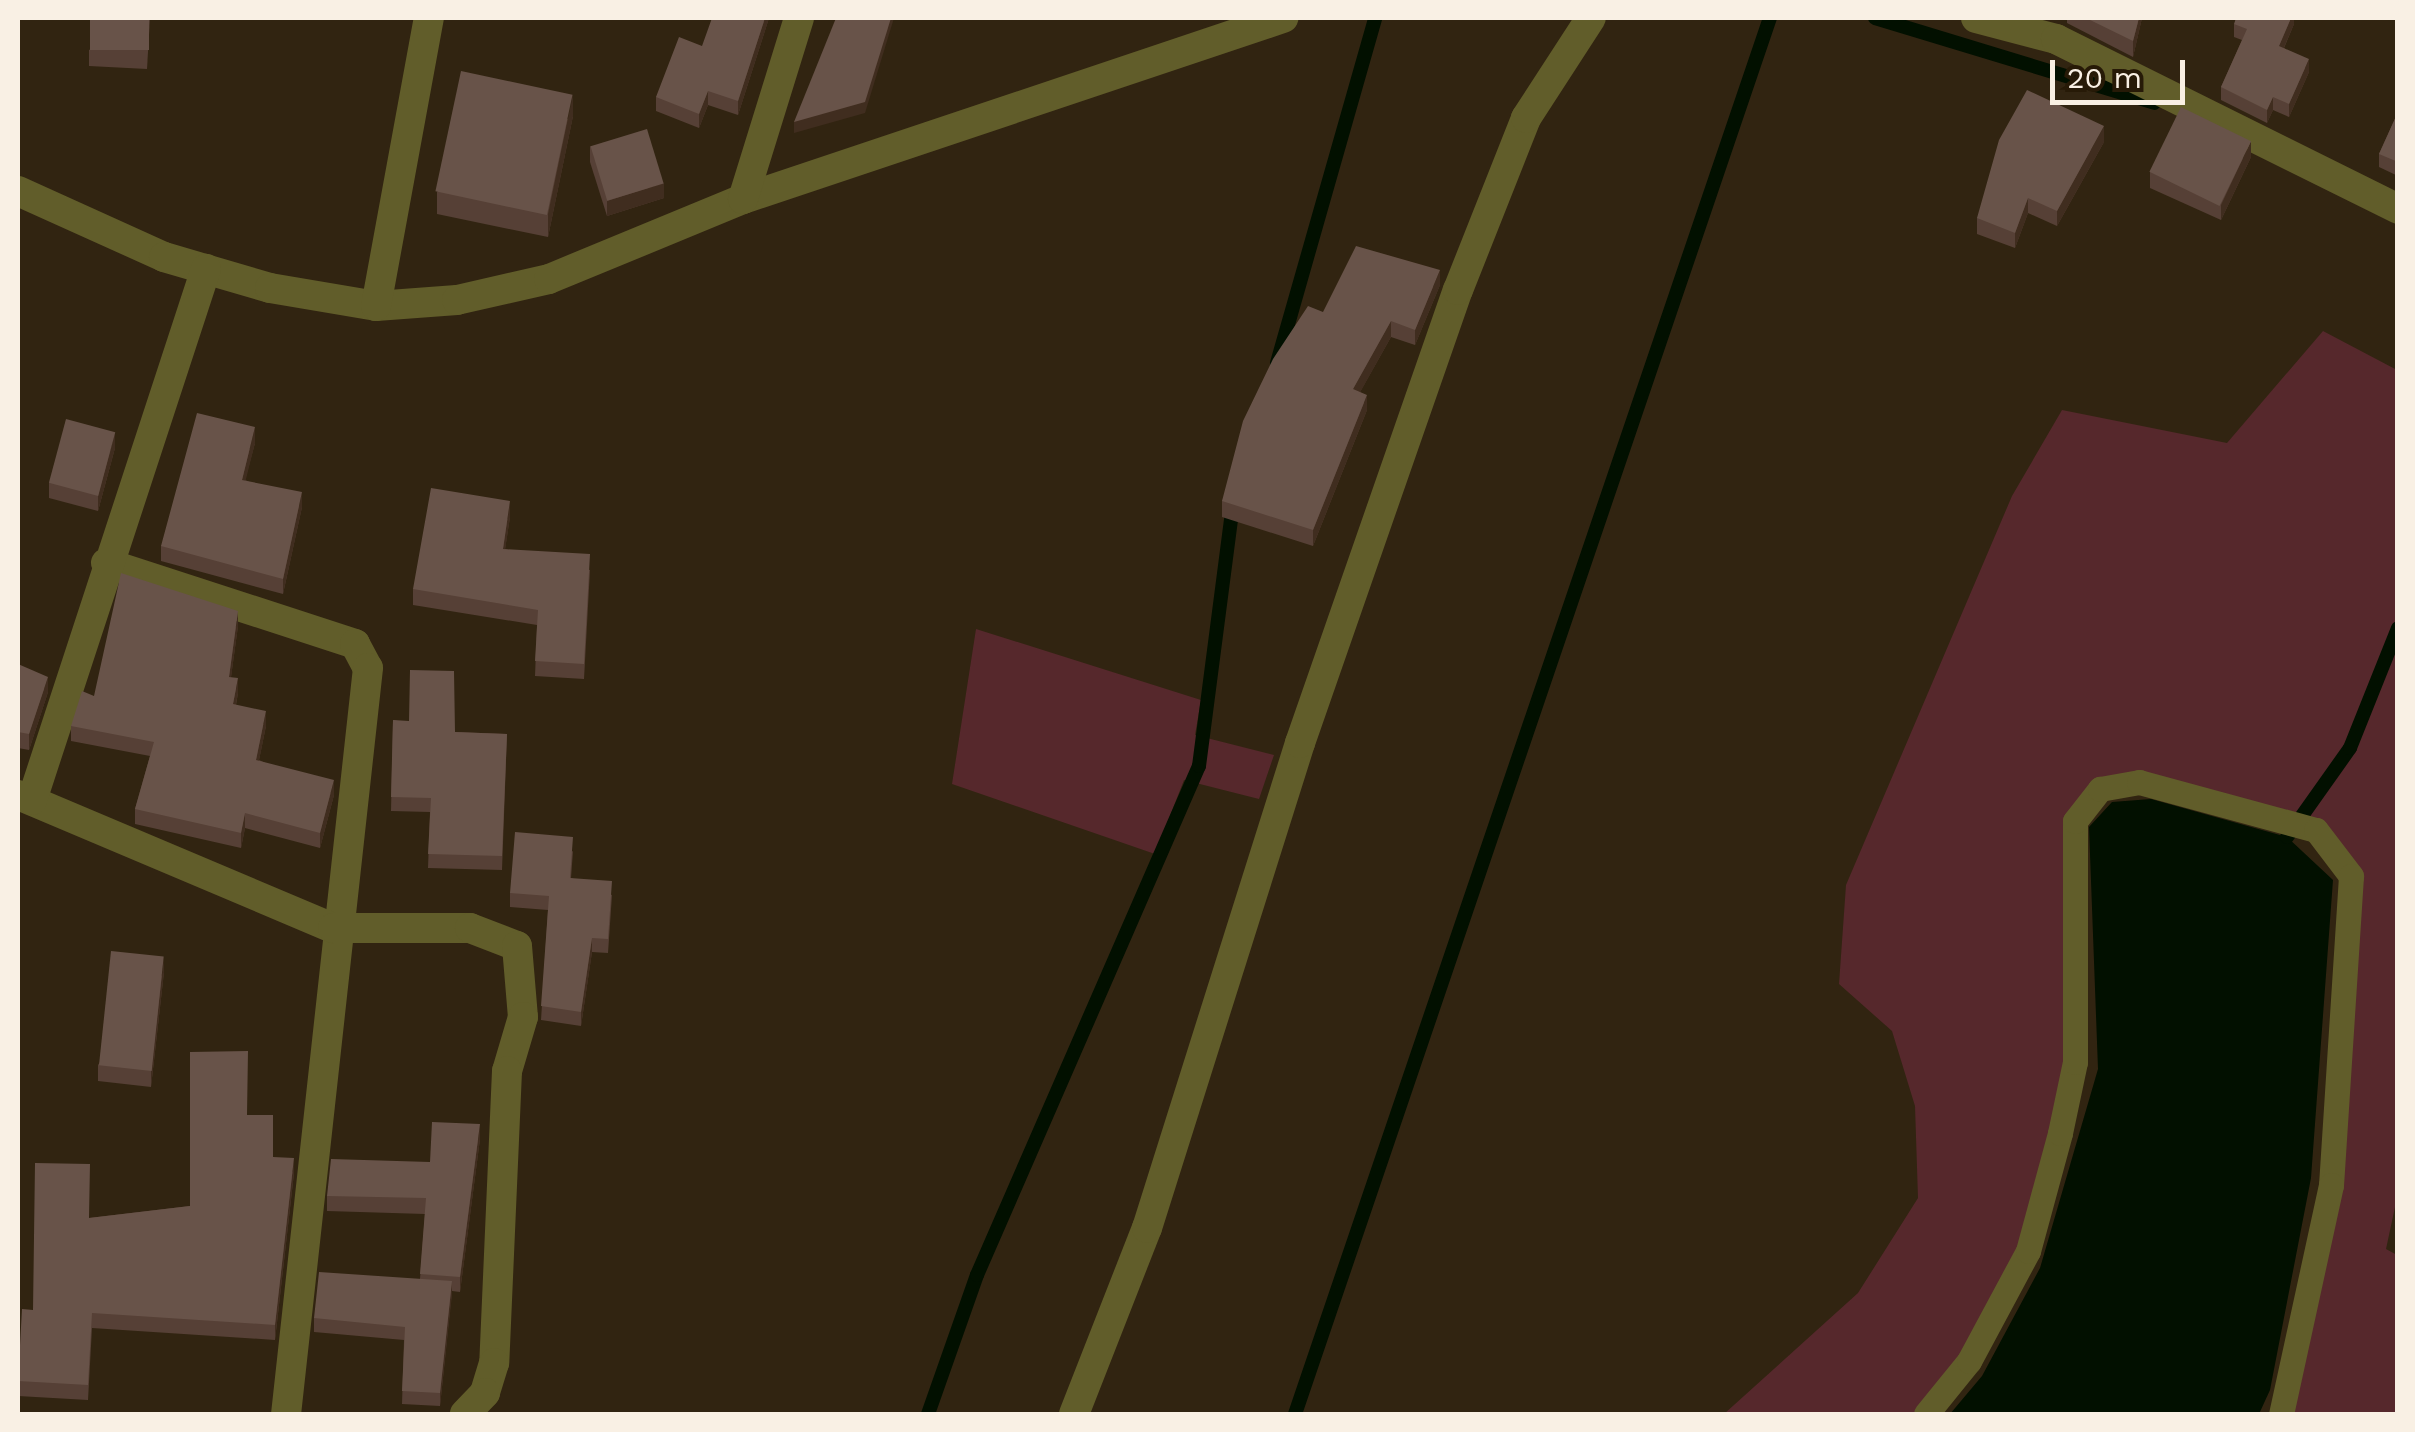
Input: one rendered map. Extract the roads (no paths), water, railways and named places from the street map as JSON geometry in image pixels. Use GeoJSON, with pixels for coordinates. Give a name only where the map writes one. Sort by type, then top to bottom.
{"type":"FeatureCollection","features":[{"type":"Feature","properties":{"kind":"street"},"geometry":{"type":"LineString","coordinates":[[376,306],[429,18]]}},
{"type":"Feature","properties":{"kind":"street"},"geometry":{"type":"LineString","coordinates":[[743,200],[799,18]]}},
{"type":"Feature","properties":{"kind":"street"},"geometry":{"type":"LineString","coordinates":[[18,192],[206,269],[376,306],[549,279],[743,200],[1282,18]]}},
{"type":"Feature","properties":{"kind":"street"},"geometry":{"type":"LineString","coordinates":[[1074,1414],[1147,1228],[1300,743],[1458,290],[1526,118],[1591,18]]}},
{"type":"Feature","properties":{"kind":"street"},"geometry":{"type":"LineString","coordinates":[[1976,18],[2055,28],[2398,209]]}},
{"type":"Feature","properties":{"kind":"street"},"geometry":{"type":"LineString","coordinates":[[206,269],[148,463],[106,563],[25,798],[333,928],[470,928],[518,946],[521,958],[494,1363],[485,1393],[464,1414]]}},
{"type":"Feature","properties":{"kind":"street"},"geometry":{"type":"LineString","coordinates":[[106,563],[362,649],[365,696],[333,928],[286,1414]]}},
{"type":"Feature","properties":{"kind":"lane"},"geometry":{"type":"LineString","coordinates":[[1926,1414],[1969,1360],[2028,1251],[2060,1133],[2075,1062],[2072,842],[2085,801],[2139,782],[2316,830],[2352,876],[2347,1022],[2319,1270],[2281,1414]]}},
{"type":"Feature","properties":{"kind":"waterway"},"geometry":{"type":"LineString","coordinates":[[1277,363],[1375,18]]}},
{"type":"Feature","properties":{"kind":"waterway"},"geometry":{"type":"LineString","coordinates":[[1295,1414],[1770,18]]}},
{"type":"Feature","properties":{"kind":"waterway"},"geometry":{"type":"LineString","coordinates":[[1875,18],[2154,103]]}},
{"type":"Feature","properties":{"kind":"waterway"},"geometry":{"type":"LineString","coordinates":[[928,1414],[977,1275],[1199,766],[1233,503]]}},
{"type":"Feature","properties":{"kind":"waterway"},"geometry":{"type":"LineString","coordinates":[[2287,837],[2350,748],[2398,628]]}}]}
